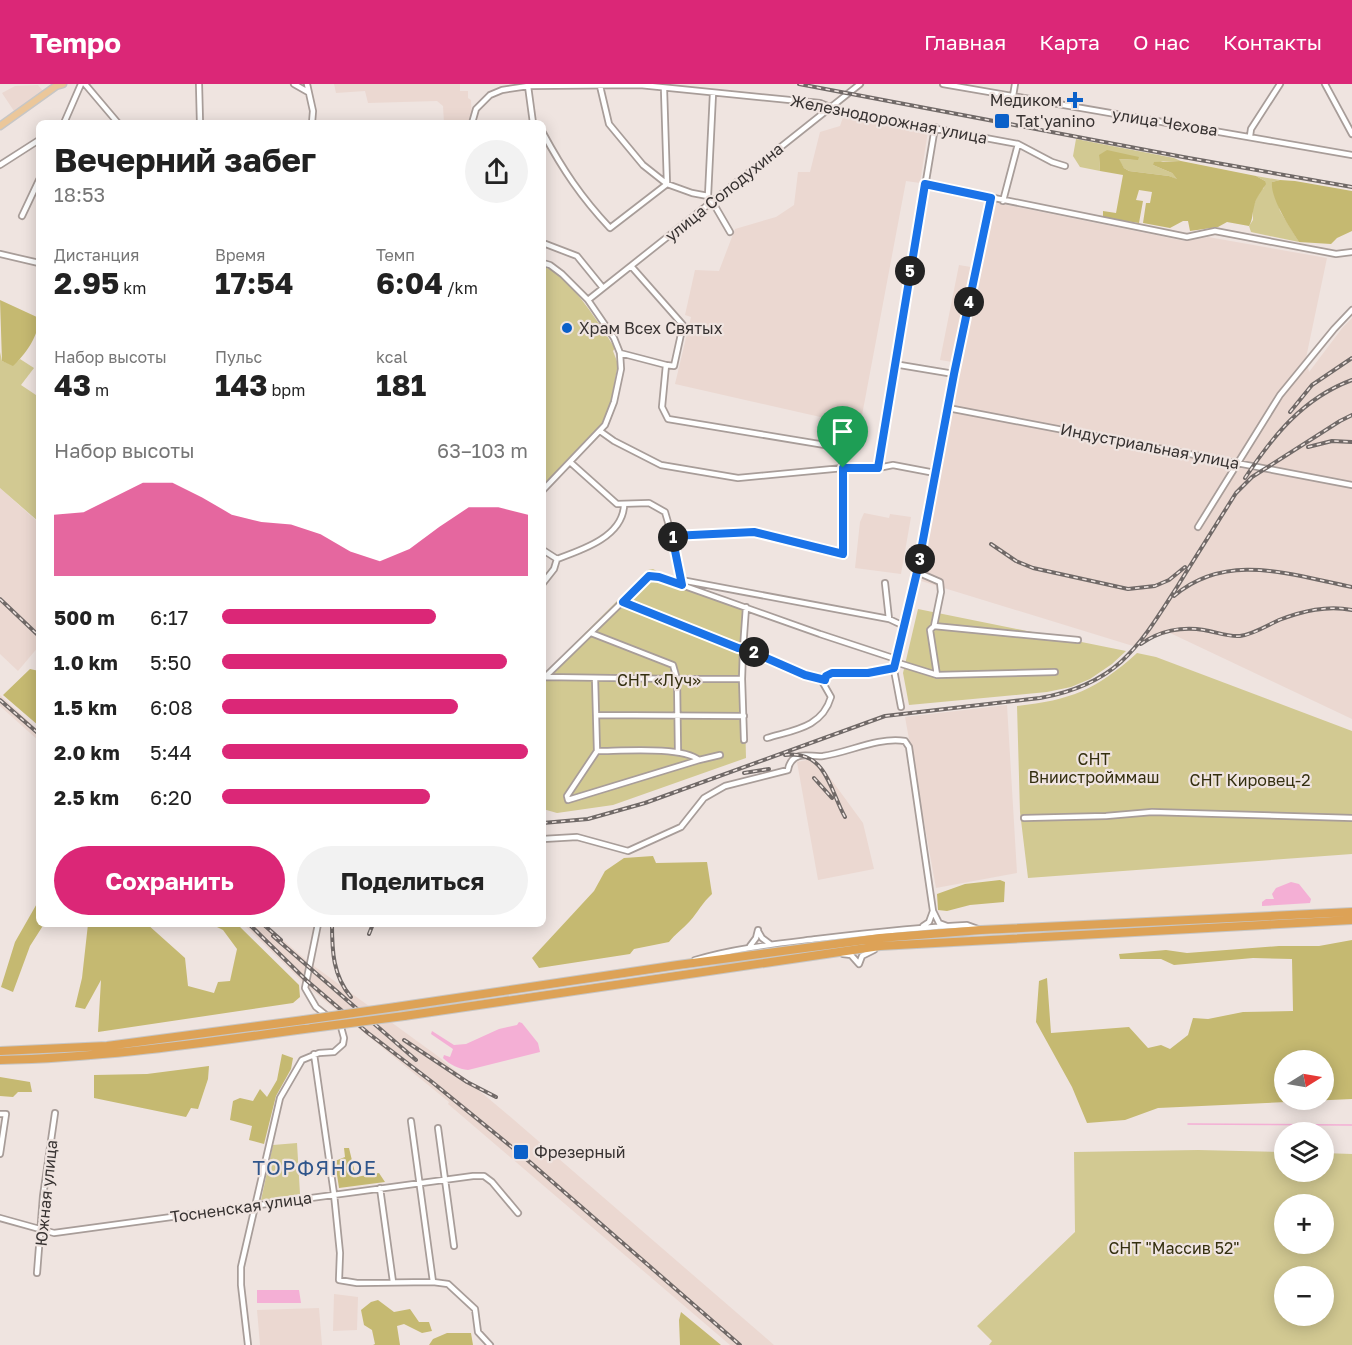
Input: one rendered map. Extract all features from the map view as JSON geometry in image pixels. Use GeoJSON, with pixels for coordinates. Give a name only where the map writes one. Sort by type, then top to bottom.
{"type":"FeatureCollection","features":[{"type":"Feature","properties":{"kind":"highway"},"geometry":{"type":"LineString","coordinates":[[0,1052],[107,1046],[396,1008],[841,942],[981,930],[1352,912]]}},
{"type":"Feature","properties":{"kind":"highway"},"geometry":{"type":"LineString","coordinates":[[0,1060],[47,1059],[130,1052],[404,1016],[822,953],[896,945],[1352,920]]}},
{"type":"Feature","properties":{"kind":"main road"},"geometry":{"type":"LineString","coordinates":[[0,126],[56,86],[63,84]]}},
{"type":"Feature","properties":{"kind":"street"},"geometry":{"type":"LineString","coordinates":[[65,120],[81,84]]}},
{"type":"Feature","properties":{"kind":"street"},"geometry":{"type":"LineString","coordinates":[[85,84],[115,120]]}},
{"type":"Feature","properties":{"kind":"street"},"geometry":{"type":"LineString","coordinates":[[199,84],[200,120]]}},
{"type":"Feature","properties":{"kind":"street"},"geometry":{"type":"LineString","coordinates":[[294,84],[307,88],[312,107],[312,120]]}},
{"type":"Feature","properties":{"kind":"street","name":"улица Солодухина"},"geometry":{"type":"LineString","coordinates":[[588,300],[860,84]]}},
{"type":"Feature","properties":{"kind":"street","name":"улица Чехова"},"geometry":{"type":"LineString","coordinates":[[943,84],[1352,154]]}},
{"type":"Feature","properties":{"kind":"street"},"geometry":{"type":"LineString","coordinates":[[1013,96],[1015,84]]}},
{"type":"Feature","properties":{"kind":"street"},"geometry":{"type":"LineString","coordinates":[[1250,136],[1251,129],[1280,84]]}},
{"type":"Feature","properties":{"kind":"street"},"geometry":{"type":"LineString","coordinates":[[1325,84],[1352,134]]}},
{"type":"Feature","properties":{"kind":"street","name":"Железнодорожная улица"},"geometry":{"type":"LineString","coordinates":[[473,120],[476,109],[485,99],[496,92],[509,89],[528,86],[640,85],[820,103],[840,111],[1018,144],[1065,166]]}},
{"type":"Feature","properties":{"kind":"street"},"geometry":{"type":"LineString","coordinates":[[528,86],[534,120]]}},
{"type":"Feature","properties":{"kind":"street"},"geometry":{"type":"LineString","coordinates":[[600,86],[605,114],[612,130],[643,165],[667,184],[708,196],[730,232]]}},
{"type":"Feature","properties":{"kind":"street"},"geometry":{"type":"LineString","coordinates":[[664,89],[667,184]]}},
{"type":"Feature","properties":{"kind":"street"},"geometry":{"type":"LineString","coordinates":[[708,196],[713,93]]}},
{"type":"Feature","properties":{"kind":"street"},"geometry":{"type":"LineString","coordinates":[[878,468],[934,127]]}},
{"type":"Feature","properties":{"kind":"street"},"geometry":{"type":"LineString","coordinates":[[546,138],[585,201],[610,228],[667,184]]}},
{"type":"Feature","properties":{"kind":"street"},"geometry":{"type":"LineString","coordinates":[[0,165],[36,142]]}},
{"type":"Feature","properties":{"kind":"street"},"geometry":{"type":"LineString","coordinates":[[1003,201],[1018,144]]}},
{"type":"Feature","properties":{"kind":"street"},"geometry":{"type":"LineString","coordinates":[[925,184],[1187,237],[1215,231],[1336,254],[1352,252]]}},
{"type":"Feature","properties":{"kind":"street"},"geometry":{"type":"LineString","coordinates":[[22,216],[36,186]]}},
{"type":"Feature","properties":{"kind":"street"},"geometry":{"type":"LineString","coordinates":[[901,708],[895,663],[917,572],[954,374],[991,198]]}},
{"type":"Feature","properties":{"kind":"street"},"geometry":{"type":"LineString","coordinates":[[546,244],[577,256],[603,288]]}},
{"type":"Feature","properties":{"kind":"street"},"geometry":{"type":"LineString","coordinates":[[0,254],[36,262]]}},
{"type":"Feature","properties":{"kind":"street"},"geometry":{"type":"LineString","coordinates":[[546,264],[562,274],[588,300],[614,338],[620,352],[621,369],[609,418],[600,431],[546,487]]}},
{"type":"Feature","properties":{"kind":"street"},"geometry":{"type":"LineString","coordinates":[[620,352],[674,366],[683,325],[631,266]]}},
{"type":"Feature","properties":{"kind":"street"},"geometry":{"type":"LineString","coordinates":[[1198,527],[1280,396],[1352,310]]}},
{"type":"Feature","properties":{"kind":"street"},"geometry":{"type":"LineString","coordinates":[[894,364],[954,374]]}},
{"type":"Feature","properties":{"kind":"street"},"geometry":{"type":"LineString","coordinates":[[666,365],[662,407],[668,419],[831,446],[842,451],[843,468],[843,554],[754,532],[672,536]]}},
{"type":"Feature","properties":{"kind":"street","name":"Индустриальная улица"},"geometry":{"type":"LineString","coordinates":[[948,408],[1352,485]]}},
{"type":"Feature","properties":{"kind":"street"},"geometry":{"type":"LineString","coordinates":[[600,431],[614,441],[662,465],[738,478],[899,465],[935,473]]}},
{"type":"Feature","properties":{"kind":"street"},"geometry":{"type":"LineString","coordinates":[[570,462],[617,504],[624,506],[649,503],[665,512],[682,582]]}},
{"type":"Feature","properties":{"kind":"street"},"geometry":{"type":"LineString","coordinates":[[557,559],[582,550],[612,530],[623,515],[624,506]]}},
{"type":"Feature","properties":{"kind":"street"},"geometry":{"type":"LineString","coordinates":[[546,552],[557,559]]}},
{"type":"Feature","properties":{"kind":"street"},"geometry":{"type":"LineString","coordinates":[[546,579],[554,569],[557,559]]}},
{"type":"Feature","properties":{"kind":"street"},"geometry":{"type":"LineString","coordinates":[[917,572],[940,582],[941,592],[934,626],[930,630],[937,675]]}},
{"type":"Feature","properties":{"kind":"street"},"geometry":{"type":"LineString","coordinates":[[546,676],[649,576],[889,619],[904,626]]}},
{"type":"Feature","properties":{"kind":"street"},"geometry":{"type":"LineString","coordinates":[[682,582],[895,663],[937,675],[1054,672]]}},
{"type":"Feature","properties":{"kind":"street"},"geometry":{"type":"LineString","coordinates":[[885,583],[889,619]]}},
{"type":"Feature","properties":{"kind":"street"},"geometry":{"type":"LineString","coordinates":[[623,602],[805,675],[825,680]]}},
{"type":"Feature","properties":{"kind":"street"},"geometry":{"type":"LineString","coordinates":[[744,740],[742,679],[746,607]]}},
{"type":"Feature","properties":{"kind":"street"},"geometry":{"type":"LineString","coordinates":[[934,626],[1078,640]]}},
{"type":"Feature","properties":{"kind":"street"},"geometry":{"type":"LineString","coordinates":[[591,633],[673,665],[677,679],[678,752]]}},
{"type":"Feature","properties":{"kind":"street"},"geometry":{"type":"LineString","coordinates":[[767,738],[811,725],[820,717],[831,697],[824,687],[826,676],[832,673],[868,673],[895,663]]}},
{"type":"Feature","properties":{"kind":"street"},"geometry":{"type":"LineString","coordinates":[[546,678],[742,679]]}},
{"type":"Feature","properties":{"kind":"street"},"geometry":{"type":"LineString","coordinates":[[595,678],[597,751],[567,796],[568,800],[720,755]]}},
{"type":"Feature","properties":{"kind":"street"},"geometry":{"type":"LineString","coordinates":[[596,715],[744,716]]}},
{"type":"Feature","properties":{"kind":"street"},"geometry":{"type":"LineString","coordinates":[[546,839],[577,837],[628,851],[681,827],[704,798],[725,786],[788,770],[798,756],[821,756],[895,740],[905,741],[909,747],[933,911],[939,923],[947,926]]}},
{"type":"Feature","properties":{"kind":"street"},"geometry":{"type":"LineString","coordinates":[[597,751],[678,752],[693,755],[699,760]]}},
{"type":"Feature","properties":{"kind":"street"},"geometry":{"type":"LineString","coordinates":[[1024,818],[1106,816],[1152,812],[1352,818]]}},
{"type":"Feature","properties":{"kind":"street"},"geometry":{"type":"LineString","coordinates":[[921,927],[929,922],[933,911]]}},
{"type":"Feature","properties":{"kind":"street"},"geometry":{"type":"LineString","coordinates":[[678,965],[719,953],[770,944],[921,927],[968,925],[981,930]]}},
{"type":"Feature","properties":{"kind":"street"},"geometry":{"type":"LineString","coordinates":[[248,1345],[241,1285],[242,1267],[280,1098],[298,1064],[314,1054],[333,1052],[343,1044],[344,1038],[341,1027],[316,1007],[305,988],[317,927]]}},
{"type":"Feature","properties":{"kind":"street"},"geometry":{"type":"LineString","coordinates":[[748,948],[754,942],[758,930],[762,938],[770,944]]}},
{"type":"Feature","properties":{"kind":"street"},"geometry":{"type":"LineString","coordinates":[[822,953],[852,955],[859,964],[862,956],[870,951],[896,945]]}},
{"type":"Feature","properties":{"kind":"street"},"geometry":{"type":"LineString","coordinates":[[314,1054],[334,1194],[340,1253],[339,1280],[357,1283],[433,1282],[448,1284],[476,1309],[478,1332],[490,1345]]}},
{"type":"Feature","properties":{"kind":"street","name":"Южная улица"},"geometry":{"type":"LineString","coordinates":[[37,1273],[43,1196],[55,1113]]}},
{"type":"Feature","properties":{"kind":"street"},"geometry":{"type":"LineString","coordinates":[[0,1114],[6,1114],[0,1154]]}},
{"type":"Feature","properties":{"kind":"street"},"geometry":{"type":"LineString","coordinates":[[411,1121],[433,1282]]}},
{"type":"Feature","properties":{"kind":"street"},"geometry":{"type":"LineString","coordinates":[[438,1128],[454,1246]]}},
{"type":"Feature","properties":{"kind":"street","name":"Тосненская улица"},"geometry":{"type":"LineString","coordinates":[[0,1218],[54,1233],[334,1194],[484,1176],[518,1213]]}},
{"type":"Feature","properties":{"kind":"street"},"geometry":{"type":"LineString","coordinates":[[380,1188],[393,1282]]}},
{"type":"Feature","properties":{"kind":"shaded area"},"geometry":{"type":"Polygon","coordinates":[[[334,84],[460,84],[460,91],[468,91],[468,98],[471,100],[472,120],[444,120],[443,106],[437,101],[368,103],[365,91],[336,93],[334,84]]]}},
{"type":"Feature","properties":{"kind":"shaded area"},"geometry":{"type":"Polygon","coordinates":[[[38,85],[43,91],[14,111],[2,93],[15,86],[38,85]]]}},
{"type":"Feature","properties":{"kind":"shaded area"},"geometry":{"type":"Polygon","coordinates":[[[843,117],[928,131],[920,183],[906,181],[860,426],[675,384],[691,317],[685,315],[695,270],[719,271],[735,229],[776,217],[794,205],[798,172],[810,172],[820,132],[840,126],[843,117]]]}},
{"type":"Feature","properties":{"kind":"shaded area"},"geometry":{"type":"Polygon","coordinates":[[[1107,150],[1139,157],[1138,160],[1119,159],[1124,168],[1129,171],[1177,179],[1172,173],[1153,165],[1154,162],[1181,161],[1256,176],[1266,184],[1256,200],[1249,226],[1227,222],[1218,227],[1190,231],[1188,221],[1183,221],[1170,228],[1143,223],[1146,203],[1150,203],[1152,192],[1139,190],[1136,200],[1143,201],[1139,223],[1105,218],[1103,211],[1116,213],[1123,175],[1100,171],[1099,155],[1107,150]]]}},
{"type":"Feature","properties":{"kind":"shaded area"},"geometry":{"type":"Polygon","coordinates":[[[1280,180],[1352,191],[1352,231],[1337,238],[1331,244],[1299,242],[1281,213],[1274,196],[1272,182],[1280,180]]]}},
{"type":"Feature","properties":{"kind":"shaded area"},"geometry":{"type":"Polygon","coordinates":[[[992,202],[1185,241],[1208,237],[1327,258],[1306,358],[1309,372],[1352,318],[1352,719],[1168,632],[1133,646],[918,580],[992,202]]]}},
{"type":"Feature","properties":{"kind":"shaded area"},"geometry":{"type":"Polygon","coordinates":[[[959,265],[971,267],[952,362],[940,360],[959,265]]]}},
{"type":"Feature","properties":{"kind":"shaded area"},"geometry":{"type":"Polygon","coordinates":[[[0,300],[36,317],[36,333],[23,356],[13,366],[2,361],[0,300]]]}},
{"type":"Feature","properties":{"kind":"shaded area"},"geometry":{"type":"Polygon","coordinates":[[[0,488],[36,520],[36,650],[18,671],[0,654],[0,488]]]}},
{"type":"Feature","properties":{"kind":"shaded area"},"geometry":{"type":"Polygon","coordinates":[[[864,513],[889,518],[890,514],[911,517],[901,574],[855,568],[860,522],[864,513]]]}},
{"type":"Feature","properties":{"kind":"shaded area"},"geometry":{"type":"Polygon","coordinates":[[[30,669],[36,670],[36,723],[3,695],[30,669]]]}},
{"type":"Feature","properties":{"kind":"shaded area"},"geometry":{"type":"Polygon","coordinates":[[[0,695],[36,728],[36,738],[0,706],[0,695]]]}},
{"type":"Feature","properties":{"kind":"shaded area"},"geometry":{"type":"Polygon","coordinates":[[[1007,705],[1017,873],[936,888],[905,717],[1007,705]]]}},
{"type":"Feature","properties":{"kind":"shaded area"},"geometry":{"type":"Polygon","coordinates":[[[811,759],[825,771],[863,823],[874,869],[818,880],[797,762],[811,759]]]}},
{"type":"Feature","properties":{"kind":"shaded area"},"geometry":{"type":"Polygon","coordinates":[[[653,856],[656,863],[707,862],[712,894],[669,942],[634,949],[630,954],[539,968],[532,958],[594,891],[605,871],[624,858],[653,856]]]}},
{"type":"Feature","properties":{"kind":"shaded area"},"geometry":{"type":"Polygon","coordinates":[[[1000,880],[1005,882],[1004,902],[970,905],[947,911],[938,910],[937,894],[965,884],[1000,880]]]}},
{"type":"Feature","properties":{"kind":"shaded area"},"geometry":{"type":"Polygon","coordinates":[[[1291,882],[1299,884],[1311,899],[1310,903],[1262,906],[1262,902],[1266,899],[1274,899],[1272,894],[1276,888],[1291,882]]]}},
{"type":"Feature","properties":{"kind":"shaded area"},"geometry":{"type":"Polygon","coordinates":[[[36,905],[36,927],[42,927],[30,946],[13,992],[1,987],[15,942],[36,905]]]}},
{"type":"Feature","properties":{"kind":"shaded area"},"geometry":{"type":"Polygon","coordinates":[[[88,927],[150,927],[185,958],[188,986],[214,993],[218,982],[230,981],[237,949],[223,930],[217,927],[240,927],[299,985],[300,997],[293,1003],[98,1032],[101,980],[85,1009],[75,1007],[82,978],[88,927]]]}},
{"type":"Feature","properties":{"kind":"shaded area"},"geometry":{"type":"Polygon","coordinates":[[[246,927],[268,927],[307,961],[439,1057],[774,1345],[730,1345],[448,1104],[449,1102],[307,986],[246,927]]]}},
{"type":"Feature","properties":{"kind":"shaded area"},"geometry":{"type":"Polygon","coordinates":[[[1352,940],[1352,1099],[1334,1100],[1334,1050],[1274,1050],[1274,1103],[1158,1108],[1125,1120],[1087,1123],[1072,1087],[1036,1022],[1039,981],[1047,978],[1051,1033],[1129,1027],[1148,1048],[1161,1045],[1170,1049],[1188,1035],[1193,1018],[1208,1019],[1243,1012],[1293,1011],[1292,959],[1253,958],[1174,965],[1161,959],[1120,959],[1119,954],[1166,950],[1187,953],[1279,946],[1319,946],[1352,940]]]}},
{"type":"Feature","properties":{"kind":"shaded area"},"geometry":{"type":"Polygon","coordinates":[[[519,1022],[538,1043],[540,1052],[468,1070],[461,1069],[443,1058],[444,1055],[450,1057],[453,1049],[431,1034],[432,1031],[454,1045],[466,1044],[499,1029],[517,1025],[519,1022]]]}},
{"type":"Feature","properties":{"kind":"shaded area"},"geometry":{"type":"Polygon","coordinates":[[[282,1054],[293,1058],[291,1069],[276,1096],[264,1144],[249,1140],[252,1126],[230,1120],[233,1101],[240,1098],[253,1101],[260,1089],[267,1097],[277,1080],[282,1054]]]}},
{"type":"Feature","properties":{"kind":"shaded area"},"geometry":{"type":"Polygon","coordinates":[[[209,1066],[208,1079],[198,1109],[191,1108],[186,1117],[94,1098],[94,1075],[147,1074],[209,1066]]]}},
{"type":"Feature","properties":{"kind":"shaded area"},"geometry":{"type":"Polygon","coordinates":[[[0,1077],[30,1082],[32,1092],[18,1092],[13,1097],[0,1096],[0,1077]]]}},
{"type":"Feature","properties":{"kind":"shaded area"},"geometry":{"type":"Polygon","coordinates":[[[344,1148],[349,1148],[356,1177],[379,1173],[385,1182],[339,1188],[335,1161],[345,1157],[344,1148]]]}},
{"type":"Feature","properties":{"kind":"shaded area"},"geometry":{"type":"Polygon","coordinates":[[[257,1290],[299,1290],[301,1303],[257,1303],[257,1290]]]}},
{"type":"Feature","properties":{"kind":"shaded area"},"geometry":{"type":"Polygon","coordinates":[[[334,1294],[358,1297],[357,1330],[333,1331],[334,1294]]]}},
{"type":"Feature","properties":{"kind":"shaded area"},"geometry":{"type":"Polygon","coordinates":[[[378,1300],[394,1312],[410,1309],[419,1322],[429,1322],[432,1331],[422,1333],[404,1324],[397,1326],[400,1345],[373,1345],[375,1344],[372,1330],[364,1325],[361,1310],[371,1302],[378,1300]]]}},
{"type":"Feature","properties":{"kind":"shaded area"},"geometry":{"type":"Polygon","coordinates":[[[319,1308],[322,1345],[260,1345],[257,1310],[319,1308]]]}},
{"type":"Feature","properties":{"kind":"shaded area"},"geometry":{"type":"Polygon","coordinates":[[[681,1312],[721,1345],[680,1345],[681,1312]]]}},
{"type":"Feature","properties":{"kind":"shaded area"},"geometry":{"type":"Polygon","coordinates":[[[447,1333],[471,1333],[473,1345],[429,1345],[433,1339],[447,1333]]]}},
{"type":"Feature","properties":{"kind":"green space"},"geometry":{"type":"Polygon","coordinates":[[[1076,139],[1174,158],[1181,161],[1163,161],[1153,165],[1172,173],[1178,180],[1169,176],[1129,171],[1118,159],[1138,160],[1099,155],[1100,171],[1080,167],[1073,156],[1076,139]]]}},
{"type":"Feature","properties":{"kind":"green space"},"geometry":{"type":"Polygon","coordinates":[[[1256,176],[1280,180],[1272,182],[1280,211],[1299,242],[1251,232],[1249,226],[1253,220],[1253,207],[1260,190],[1264,188],[1265,181],[1256,176]]]}},
{"type":"Feature","properties":{"kind":"green space"},"geometry":{"type":"Polygon","coordinates":[[[546,268],[563,279],[573,289],[615,348],[613,351],[618,364],[610,405],[599,429],[546,482],[546,268]]]}},
{"type":"Feature","properties":{"kind":"green space"},"geometry":{"type":"Polygon","coordinates":[[[0,352],[2,361],[13,365],[20,359],[34,368],[21,385],[36,395],[36,519],[0,488],[0,352]]]}},
{"type":"Feature","properties":{"kind":"green space","name":"СНТ «Луч»"},"geometry":{"type":"Polygon","coordinates":[[[653,569],[684,585],[746,606],[744,675],[746,758],[613,805],[557,813],[546,810],[546,672],[648,570],[653,569]]]}},
{"type":"Feature","properties":{"kind":"green space"},"geometry":{"type":"Polygon","coordinates":[[[918,609],[1126,651],[1090,679],[1071,687],[1047,692],[909,705],[903,673],[918,609]]]}},
{"type":"Feature","properties":{"kind":"green space"},"geometry":{"type":"Polygon","coordinates":[[[1137,653],[1156,657],[1352,731],[1352,854],[1028,878],[1020,812],[1017,706],[1036,704],[1082,691],[1109,676],[1137,653]]]}},
{"type":"Feature","properties":{"kind":"green space"},"geometry":{"type":"Polygon","coordinates":[[[297,1143],[300,1194],[261,1200],[273,1145],[297,1143]]]}},
{"type":"Feature","properties":{"kind":"green space","name":"СНТ \"Массив 52\""},"geometry":{"type":"Polygon","coordinates":[[[1198,1150],[1274,1152],[1274,1182],[1334,1182],[1334,1153],[1352,1154],[1352,1345],[989,1345],[992,1341],[977,1326],[1075,1232],[1074,1152],[1198,1150]]]}},
{"type":"Feature","properties":{"kind":"waterway"},"geometry":{"type":"LineString","coordinates":[[1188,1124],[1352,1125]]}},
{"type":"Feature","properties":{"kind":"railway"},"geometry":{"type":"LineString","coordinates":[[799,84],[1352,187]]}},
{"type":"Feature","properties":{"kind":"railway"},"geometry":{"type":"LineString","coordinates":[[1290,412],[1312,385],[1352,358]]}},
{"type":"Feature","properties":{"kind":"railway"},"geometry":{"type":"LineString","coordinates":[[1245,478],[1278,433],[1304,408],[1334,388],[1352,380]]}},
{"type":"Feature","properties":{"kind":"railway"},"geometry":{"type":"LineString","coordinates":[[546,823],[588,819],[645,803],[885,716],[1040,698],[1066,692],[1088,683],[1107,673],[1137,645],[1163,609],[1236,493],[1252,477],[1352,415]]}},
{"type":"Feature","properties":{"kind":"railway"},"geometry":{"type":"LineString","coordinates":[[1308,447],[1332,441],[1352,442]]}},
{"type":"Feature","properties":{"kind":"railway"},"geometry":{"type":"LineString","coordinates":[[991,544],[1016,561],[1033,568],[1128,589],[1155,586],[1169,580],[1185,567]]}},
{"type":"Feature","properties":{"kind":"railway"},"geometry":{"type":"LineString","coordinates":[[1174,596],[1194,582],[1216,574],[1238,570],[1283,573],[1352,587]]}},
{"type":"Feature","properties":{"kind":"railway"},"geometry":{"type":"LineString","coordinates":[[0,599],[36,633]]}},
{"type":"Feature","properties":{"kind":"railway"},"geometry":{"type":"LineString","coordinates":[[1141,644],[1155,636],[1179,629],[1196,629],[1240,636],[1306,612],[1333,608],[1352,610]]}},
{"type":"Feature","properties":{"kind":"railway"},"geometry":{"type":"LineString","coordinates":[[0,700],[36,731]]}},
{"type":"Feature","properties":{"kind":"railway"},"geometry":{"type":"LineString","coordinates":[[785,755],[809,758],[818,765],[830,783],[845,817]]}},
{"type":"Feature","properties":{"kind":"railway"},"geometry":{"type":"LineString","coordinates":[[744,773],[769,769]]}},
{"type":"Feature","properties":{"kind":"railway"},"geometry":{"type":"LineString","coordinates":[[814,778],[832,798]]}},
{"type":"Feature","properties":{"kind":"railway"},"geometry":{"type":"LineString","coordinates":[[252,927],[306,980],[368,1033],[524,1157],[740,1345]]}},
{"type":"Feature","properties":{"kind":"railway"},"geometry":{"type":"LineString","coordinates":[[266,927],[281,940]]}},
{"type":"Feature","properties":{"kind":"railway"},"geometry":{"type":"LineString","coordinates":[[332,927],[333,953],[337,972],[351,997]]}},
{"type":"Feature","properties":{"kind":"railway"},"geometry":{"type":"LineString","coordinates":[[369,934],[372,927]]}},
{"type":"Feature","properties":{"kind":"railway"},"geometry":{"type":"LineString","coordinates":[[273,936],[416,1060]]}},
{"type":"Feature","properties":{"kind":"railway"},"geometry":{"type":"LineString","coordinates":[[404,1040],[467,1082],[496,1097]]}},
{"type":"Feature","properties":{"kind":"place","name":"Медиком"},"geometry":{"type":"Point","coordinates":[1075,100]}},
{"type":"Feature","properties":{"kind":"place","name":"Tat'yanino"},"geometry":{"type":"Point","coordinates":[1002,121]}},
{"type":"Feature","properties":{"kind":"place","name":"Храм Всех Святых"},"geometry":{"type":"Point","coordinates":[567,328]}},
{"type":"Feature","properties":{"kind":"place","name":"Фрезерный"},"geometry":{"type":"Point","coordinates":[521,1152]}},
{"type":"Feature","properties":{"kind":"district","name":"ТОРФЯНОЕ"},"geometry":{"type":"Point","coordinates":[315,1167]}},
{"type":"Feature","properties":{"kind":"route"},"geometry":{"type":"LineString","coordinates":[[925,184],[991,198],[954,374],[917,572],[894,668],[868,673],[832,673],[826,676],[825,680],[805,675],[746,649],[738,648],[623,602],[649,576],[682,585],[672,536],[754,532],[843,554],[843,468],[878,468],[925,184]]}},
{"type":"Feature","properties":{"kind":"park label","name":"СНТ Вниистройммаш"},"geometry":{"type":"Point","coordinates":[1094,768]}},
{"type":"Feature","properties":{"kind":"park label","name":"СНТ Кировец-2"},"geometry":{"type":"Point","coordinates":[1250,780]}}]}
